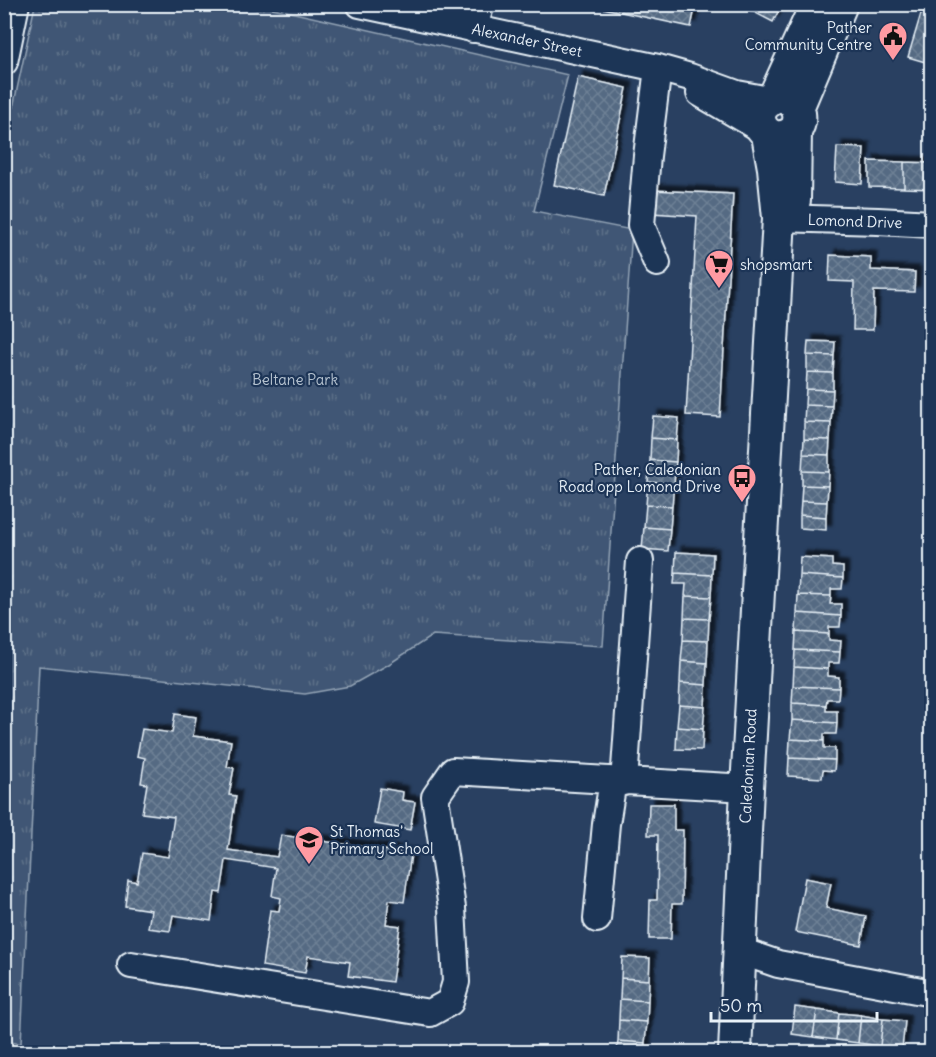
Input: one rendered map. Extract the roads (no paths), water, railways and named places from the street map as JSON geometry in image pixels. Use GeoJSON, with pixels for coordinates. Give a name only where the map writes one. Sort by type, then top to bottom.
{"type":"FeatureCollection","features":[{"type":"Feature","properties":{"kind":"main road","name":"Caledonian Road"},"geometry":{"type":"LineString","coordinates":[[735,1053],[764,480],[782,380],[786,218],[778,117],[817,4]]}},
{"type":"Feature","properties":{"kind":"main road","name":"Caledonian Road"},"geometry":{"type":"LineString","coordinates":[[778,117],[841,4]]}},
{"type":"Feature","properties":{"kind":"street"},"geometry":{"type":"LineString","coordinates":[[4,62],[16,4]]}},
{"type":"Feature","properties":{"kind":"street","name":"Alexander Street"},"geometry":{"type":"LineString","coordinates":[[360,4],[658,68],[778,117]]}},
{"type":"Feature","properties":{"kind":"street"},"geometry":{"type":"LineString","coordinates":[[473,29],[481,4]]}},
{"type":"Feature","properties":{"kind":"street"},"geometry":{"type":"LineString","coordinates":[[657,263],[641,225],[658,68]]}},
{"type":"Feature","properties":{"kind":"street","name":"Lomond Drive"},"geometry":{"type":"LineString","coordinates":[[786,218],[932,224]]}},
{"type":"Feature","properties":{"kind":"street"},"geometry":{"type":"LineString","coordinates":[[597,919],[606,824],[619,781],[640,561]]}},
{"type":"Feature","properties":{"kind":"street"},"geometry":{"type":"LineString","coordinates":[[131,964],[430,1013],[450,1002],[456,982],[452,908],[435,797],[453,771],[747,788]]}},
{"type":"Feature","properties":{"kind":"street"},"geometry":{"type":"LineString","coordinates":[[740,951],[778,964],[932,993]]}},
{"type":"Feature","properties":{"kind":"place","name":"Pather Community Centre"},"geometry":{"type":"Point","coordinates":[893,62]}},
{"type":"Feature","properties":{"kind":"place","name":"shopsmart"},"geometry":{"type":"Point","coordinates":[719,290]}},
{"type":"Feature","properties":{"kind":"place","name":"Pather, Caledonian Road opp Lomond Drive"},"geometry":{"type":"Point","coordinates":[742,504]}},
{"type":"Feature","properties":{"kind":"place","name":"St Thomas' Primary School"},"geometry":{"type":"Point","coordinates":[309,866]}},
{"type":"Feature","properties":{"kind":"park label","name":"Beltane Park"},"geometry":{"type":"Point","coordinates":[295,379]}}]}
